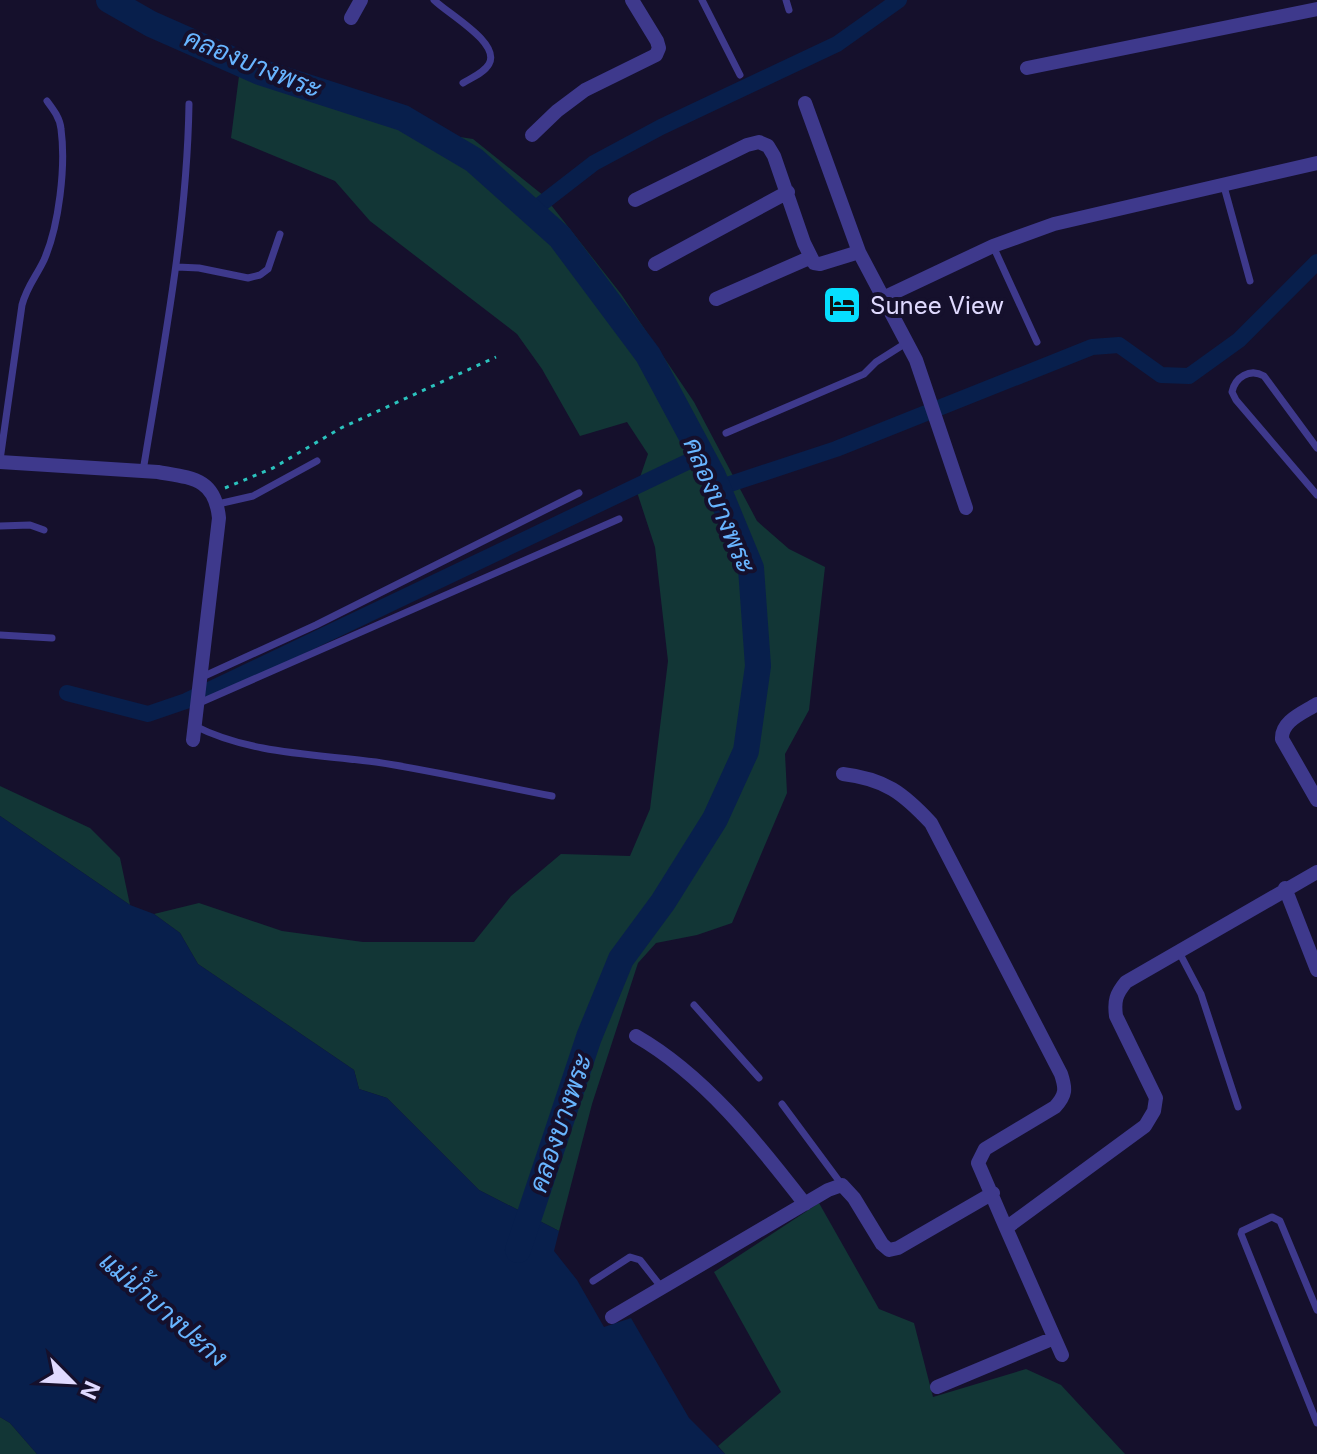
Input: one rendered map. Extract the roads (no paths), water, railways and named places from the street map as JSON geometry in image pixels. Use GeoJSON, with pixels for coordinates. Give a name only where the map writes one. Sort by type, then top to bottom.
{"type":"FeatureCollection","features":[{"type":"Feature","properties":{"kind":"street"},"geometry":{"type":"LineString","coordinates":[[351,18],[361,0]]}},
{"type":"Feature","properties":{"kind":"street"},"geometry":{"type":"LineString","coordinates":[[532,135],[585,90],[656,55],[659,48],[657,41],[632,0]]}},
{"type":"Feature","properties":{"kind":"street"},"geometry":{"type":"LineString","coordinates":[[1027,68],[1317,9]]}},
{"type":"Feature","properties":{"kind":"street"},"geometry":{"type":"LineString","coordinates":[[805,103],[859,252],[907,342],[966,508]]}},
{"type":"Feature","properties":{"kind":"street"},"geometry":{"type":"LineString","coordinates":[[635,200],[759,142],[768,146],[774,156],[809,258],[820,264],[859,252]]}},
{"type":"Feature","properties":{"kind":"street"},"geometry":{"type":"LineString","coordinates":[[885,297],[993,246],[1054,224],[1317,163]]}},
{"type":"Feature","properties":{"kind":"street"},"geometry":{"type":"LineString","coordinates":[[655,264],[788,192]]}},
{"type":"Feature","properties":{"kind":"street"},"geometry":{"type":"LineString","coordinates":[[716,299],[809,258]]}},
{"type":"Feature","properties":{"kind":"street"},"geometry":{"type":"LineString","coordinates":[[0,461],[183,476],[206,484],[216,498],[219,518],[194,733]]}},
{"type":"Feature","properties":{"kind":"street"},"geometry":{"type":"LineString","coordinates":[[1317,704],[1285,724],[1281,731],[1282,739],[1317,800]]}},
{"type":"Feature","properties":{"kind":"street"},"geometry":{"type":"LineString","coordinates":[[843,774],[866,777],[889,786],[909,799],[931,823],[1061,1074],[1066,1088],[1063,1098],[1055,1107],[985,1149],[978,1163],[1062,1355]]}},
{"type":"Feature","properties":{"kind":"street"},"geometry":{"type":"LineString","coordinates":[[1006,1228],[1145,1126],[1154,1111],[1156,1098],[1116,1016],[1114,1002],[1118,991],[1126,982],[1317,872]]}},
{"type":"Feature","properties":{"kind":"street"},"geometry":{"type":"LineString","coordinates":[[1285,888],[1317,970]]}},
{"type":"Feature","properties":{"kind":"street"},"geometry":{"type":"LineString","coordinates":[[636,1036],[673,1061],[711,1096],[761,1148],[805,1204]]}},
{"type":"Feature","properties":{"kind":"street"},"geometry":{"type":"LineString","coordinates":[[612,1317],[842,1185],[889,1250],[898,1248],[993,1193]]}},
{"type":"Feature","properties":{"kind":"street"},"geometry":{"type":"LineString","coordinates":[[937,1387],[1054,1338]]}},
{"type":"Feature","properties":{"kind":"lane"},"geometry":{"type":"LineString","coordinates":[[434,0],[485,41],[491,52],[490,62],[483,71],[463,83]]}},
{"type":"Feature","properties":{"kind":"lane"},"geometry":{"type":"LineString","coordinates":[[702,0],[740,75]]}},
{"type":"Feature","properties":{"kind":"lane"},"geometry":{"type":"LineString","coordinates":[[786,0],[789,10]]}},
{"type":"Feature","properties":{"kind":"lane"},"geometry":{"type":"LineString","coordinates":[[0,461],[26,287],[43,262],[54,232],[61,173],[61,127],[47,101]]}},
{"type":"Feature","properties":{"kind":"lane"},"geometry":{"type":"LineString","coordinates":[[143,471],[177,267],[189,149],[189,104]]}},
{"type":"Feature","properties":{"kind":"lane"},"geometry":{"type":"LineString","coordinates":[[1223,183],[1250,281]]}},
{"type":"Feature","properties":{"kind":"lane"},"geometry":{"type":"LineString","coordinates":[[177,267],[248,278],[260,275],[268,269],[280,234]]}},
{"type":"Feature","properties":{"kind":"lane"},"geometry":{"type":"LineString","coordinates":[[993,246],[1037,342]]}},
{"type":"Feature","properties":{"kind":"lane"},"geometry":{"type":"LineString","coordinates":[[726,433],[864,374],[876,362],[907,342]]}},
{"type":"Feature","properties":{"kind":"lane"},"geometry":{"type":"LineString","coordinates":[[1317,448],[1264,376],[1249,372],[1233,385],[1236,400],[1317,495]]}},
{"type":"Feature","properties":{"kind":"lane"},"geometry":{"type":"LineString","coordinates":[[216,498],[253,496],[317,461]]}},
{"type":"Feature","properties":{"kind":"lane"},"geometry":{"type":"LineString","coordinates":[[200,678],[330,618],[579,493]]}},
{"type":"Feature","properties":{"kind":"lane"},"geometry":{"type":"LineString","coordinates":[[197,704],[619,519]]}},
{"type":"Feature","properties":{"kind":"lane"},"geometry":{"type":"LineString","coordinates":[[0,526],[30,525],[44,530]]}},
{"type":"Feature","properties":{"kind":"lane"},"geometry":{"type":"LineString","coordinates":[[0,635],[52,638]]}},
{"type":"Feature","properties":{"kind":"lane"},"geometry":{"type":"LineString","coordinates":[[194,733],[248,745],[379,763],[552,796]]}},
{"type":"Feature","properties":{"kind":"lane"},"geometry":{"type":"LineString","coordinates":[[1179,952],[1201,994],[1238,1107]]}},
{"type":"Feature","properties":{"kind":"lane"},"geometry":{"type":"LineString","coordinates":[[694,1005],[759,1078]]}},
{"type":"Feature","properties":{"kind":"lane"},"geometry":{"type":"LineString","coordinates":[[782,1104],[842,1185]]}},
{"type":"Feature","properties":{"kind":"lane"},"geometry":{"type":"LineString","coordinates":[[1317,1310],[1280,1221],[1272,1217],[1242,1231],[1317,1423]]}},
{"type":"Feature","properties":{"kind":"lane"},"geometry":{"type":"LineString","coordinates":[[593,1281],[630,1257],[640,1260],[662,1288]]}},
{"type":"Feature","properties":{"kind":"water","name":"แม่น้ำบางปะกง"},"geometry":{"type":"Polygon","coordinates":[[[0,816],[130,905],[154,914],[180,933],[198,964],[354,1070],[359,1089],[387,1098],[479,1190],[559,1231],[554,1251],[577,1280],[604,1327],[631,1318],[689,1418],[725,1454],[37,1454],[10,1423],[0,1417],[0,816]]]}},
{"type":"Feature","properties":{"kind":"waterway","name":"คลองบางพระ"},"geometry":{"type":"LineString","coordinates":[[109,0],[151,24],[260,72],[403,118],[474,160],[560,237],[648,355],[713,476],[751,568],[758,666],[746,751],[715,819],[663,902],[621,959],[589,1037],[518,1250]]}},
{"type":"Feature","properties":{"kind":"waterway"},"geometry":{"type":"LineString","coordinates":[[532,211],[594,163],[661,127],[837,44],[899,0]]}},
{"type":"Feature","properties":{"kind":"waterway"},"geometry":{"type":"LineString","coordinates":[[718,488],[836,449],[1092,347],[1119,345],[1161,375],[1189,376],[1239,340],[1317,262]]}},
{"type":"Feature","properties":{"kind":"waterway"},"geometry":{"type":"LineString","coordinates":[[67,693],[148,714],[186,701],[702,455]]}},
{"type":"Feature","properties":{"kind":"place","name":"Sunee View"},"geometry":{"type":"Point","coordinates":[842,305]}}]}
